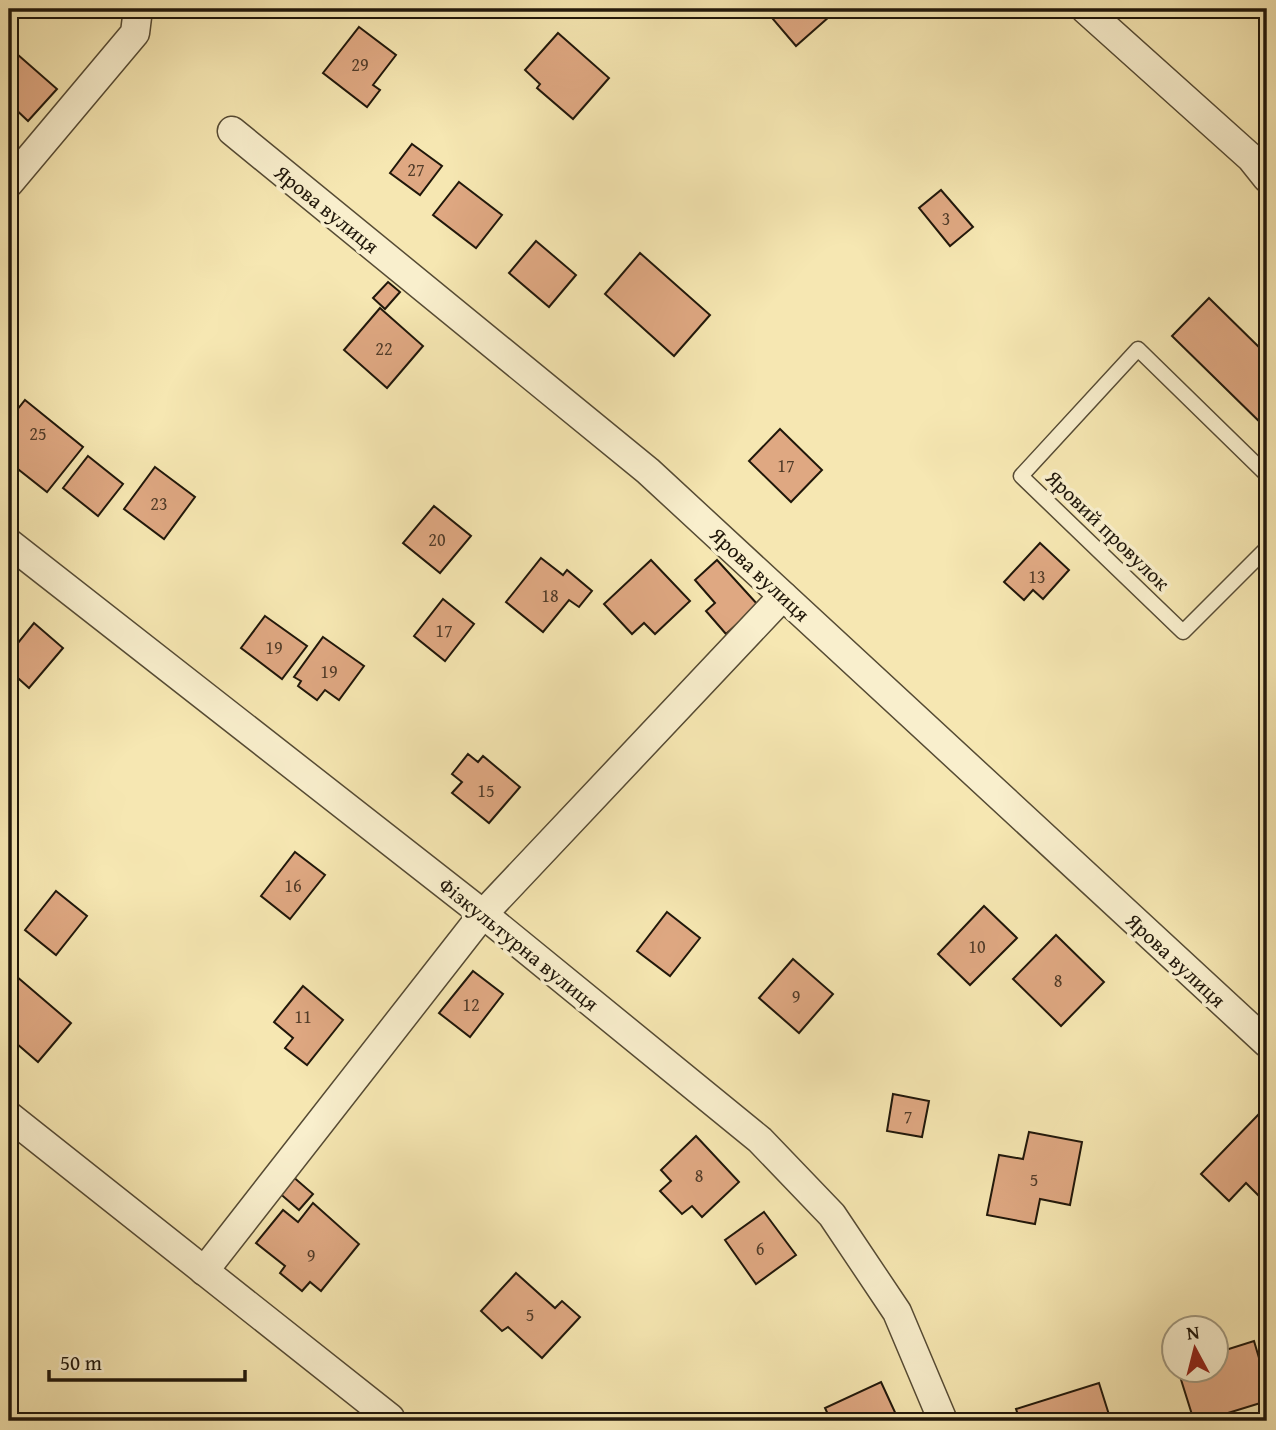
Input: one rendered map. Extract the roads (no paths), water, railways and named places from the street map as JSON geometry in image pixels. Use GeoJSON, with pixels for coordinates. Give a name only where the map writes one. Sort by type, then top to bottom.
{"type":"FeatureCollection","features":[{"type":"Feature","properties":{"kind":"street"},"geometry":{"type":"LineString","coordinates":[[14,168],[135,33],[138,9]]}},
{"type":"Feature","properties":{"kind":"street"},"geometry":{"type":"LineString","coordinates":[[1085,9],[1251,158],[1267,178]]}},
{"type":"Feature","properties":{"kind":"street","name":"Ярова вулиця"},"geometry":{"type":"LineString","coordinates":[[232,131],[648,471],[1267,1044]]}},
{"type":"Feature","properties":{"kind":"street","name":"Фізкультурна вулиця"},"geometry":{"type":"LineString","coordinates":[[9,543],[483,914],[760,1140],[832,1215],[897,1312],[943,1421]]}},
{"type":"Feature","properties":{"kind":"street"},"geometry":{"type":"LineString","coordinates":[[204,1271],[483,914],[783,596]]}},
{"type":"Feature","properties":{"kind":"street"},"geometry":{"type":"LineString","coordinates":[[9,1116],[390,1418]]}},
{"type":"Feature","properties":{"kind":"lane","name":"Яровий провулок"},"geometry":{"type":"LineString","coordinates":[[1267,475],[1138,349],[1021,477],[1184,632],[1267,548]]}}]}
